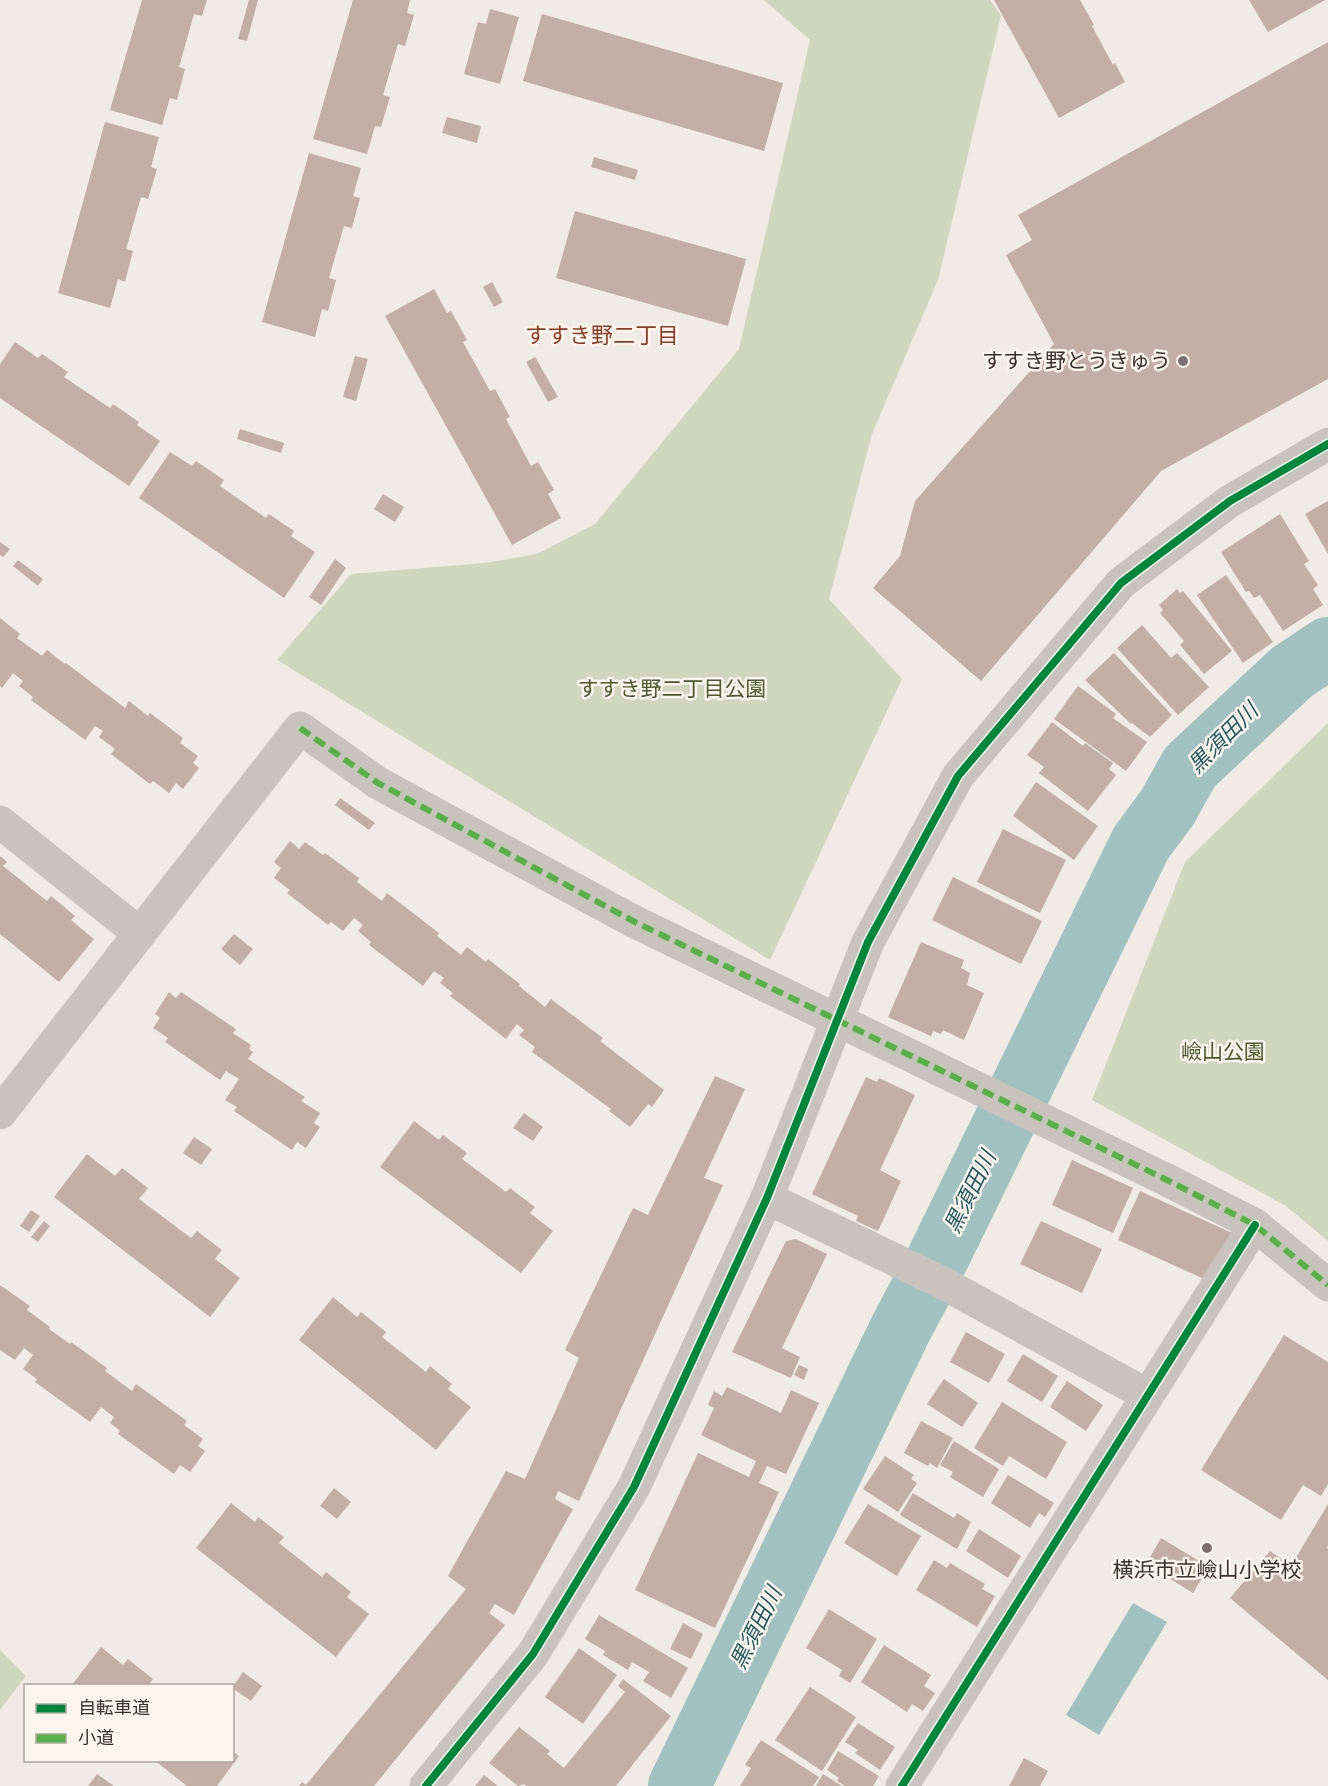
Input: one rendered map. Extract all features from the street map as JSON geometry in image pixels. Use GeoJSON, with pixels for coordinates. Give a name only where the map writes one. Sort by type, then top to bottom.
{"type":"FeatureCollection","features":[{"type":"Feature","properties":{"kind":"street"},"geometry":{"type":"LineString","coordinates":[[426,1786],[533,1654],[634,1487],[767,1198],[868,942],[958,776],[1121,583],[1230,501],[1328,444]]}},
{"type":"Feature","properties":{"kind":"street"},"geometry":{"type":"LineString","coordinates":[[0,1113],[300,728],[378,783],[633,921],[1169,1181],[1255,1226],[1328,1285]]}},
{"type":"Feature","properties":{"kind":"street"},"geometry":{"type":"LineString","coordinates":[[0,822],[140,934]]}},
{"type":"Feature","properties":{"kind":"street"},"geometry":{"type":"LineString","coordinates":[[767,1198],[943,1283],[1147,1395]]}},
{"type":"Feature","properties":{"kind":"street"},"geometry":{"type":"LineString","coordinates":[[902,1786],[1255,1226]]}},
{"type":"Feature","properties":{"kind":"green space","name":"すすき野二丁目公園"},"geometry":{"type":"Polygon","coordinates":[[[764,0],[990,0],[1001,16],[938,280],[872,434],[829,599],[902,679],[770,960],[277,660],[351,574],[485,563],[537,554],[595,524],[739,349],[810,40],[764,0]]]}},
{"type":"Feature","properties":{"kind":"green space","name":"嶮山公園"},"geometry":{"type":"Polygon","coordinates":[[[1328,723],[1328,1241],[1286,1206],[1092,1100],[1185,862],[1328,723]]]}},
{"type":"Feature","properties":{"kind":"green space"},"geometry":{"type":"Polygon","coordinates":[[[0,1650],[26,1676],[0,1710],[0,1650]]]}},
{"type":"Feature","properties":{"kind":"water"},"geometry":{"type":"Polygon","coordinates":[[[1133,1603],[1167,1622],[1099,1735],[1066,1715],[1133,1603]]]}},
{"type":"Feature","properties":{"kind":"building"},"geometry":{"type":"Polygon","coordinates":[[[142,0],[207,0],[202,16],[194,14],[179,67],[185,69],[177,100],[170,98],[162,125],[110,110],[142,0]]]}},
{"type":"Feature","properties":{"kind":"building"},"geometry":{"type":"Polygon","coordinates":[[[249,0],[258,0],[247,41],[238,39],[249,0]]]}},
{"type":"Feature","properties":{"kind":"building"},"geometry":{"type":"Polygon","coordinates":[[[353,0],[410,0],[407,13],[414,15],[405,46],[398,44],[383,95],[390,97],[381,127],[375,126],[367,154],[313,139],[353,0]]]}},
{"type":"Feature","properties":{"kind":"building"},"geometry":{"type":"Polygon","coordinates":[[[994,0],[1080,0],[1113,65],[1115,63],[1125,82],[1059,118],[994,0]]]}},
{"type":"Feature","properties":{"kind":"building"},"geometry":{"type":"Polygon","coordinates":[[[1249,0],[1325,0],[1268,32],[1249,0]]]}},
{"type":"Feature","properties":{"kind":"building"},"geometry":{"type":"Polygon","coordinates":[[[490,9],[519,17],[500,84],[464,74],[478,22],[486,24],[490,9]]]}},
{"type":"Feature","properties":{"kind":"building"},"geometry":{"type":"Polygon","coordinates":[[[542,14],[783,83],[764,151],[523,81],[542,14]]]}},
{"type":"Feature","properties":{"kind":"building","name":"すすき野とうきゅう"},"geometry":{"type":"Polygon","coordinates":[[[1328,42],[1328,379],[1161,471],[981,681],[873,588],[900,556],[915,501],[1054,344],[1006,255],[1032,240],[1018,215],[1328,42]]]}},
{"type":"Feature","properties":{"kind":"building"},"geometry":{"type":"Polygon","coordinates":[[[447,117],[481,126],[477,143],[442,133],[447,117]]]}},
{"type":"Feature","properties":{"kind":"building"},"geometry":{"type":"Polygon","coordinates":[[[105,122],[159,137],[151,167],[157,169],[148,199],[141,197],[126,249],[133,251],[125,282],[118,279],[110,308],[58,293],[105,122]]]}},
{"type":"Feature","properties":{"kind":"building"},"geometry":{"type":"Polygon","coordinates":[[[309,153],[361,168],[353,196],[360,198],[352,228],[344,226],[329,278],[336,280],[328,311],[322,309],[315,337],[262,322],[309,153]]]}},
{"type":"Feature","properties":{"kind":"building"},"geometry":{"type":"Polygon","coordinates":[[[594,157],[638,170],[635,180],[591,167],[594,157]]]}},
{"type":"Feature","properties":{"kind":"building"},"geometry":{"type":"Polygon","coordinates":[[[575,211],[746,259],[728,326],[556,278],[575,211]]]}},
{"type":"Feature","properties":{"kind":"building"},"geometry":{"type":"Polygon","coordinates":[[[492,282],[503,302],[494,307],[483,287],[492,282]]]}},
{"type":"Feature","properties":{"kind":"building"},"geometry":{"type":"Polygon","coordinates":[[[434,289],[447,313],[451,311],[467,340],[463,342],[490,391],[495,389],[510,417],[506,419],[531,466],[538,462],[554,490],[548,494],[561,518],[512,545],[385,316],[434,289]]]}},
{"type":"Feature","properties":{"kind":"building"},"geometry":{"type":"Polygon","coordinates":[[[15,342],[38,358],[42,354],[68,372],[64,377],[110,408],[113,404],[139,422],[137,425],[160,441],[129,486],[0,398],[0,364],[15,342]]]}},
{"type":"Feature","properties":{"kind":"building"},"geometry":{"type":"Polygon","coordinates":[[[355,356],[368,359],[356,401],[343,397],[355,356]]]}},
{"type":"Feature","properties":{"kind":"building"},"geometry":{"type":"Polygon","coordinates":[[[535,357],[558,397],[548,402],[526,362],[535,357]]]}},
{"type":"Feature","properties":{"kind":"building"},"geometry":{"type":"Polygon","coordinates":[[[240,429],[284,443],[281,453],[237,439],[240,429]]]}},
{"type":"Feature","properties":{"kind":"building"},"geometry":{"type":"Polygon","coordinates":[[[170,452],[192,466],[196,461],[224,480],[220,486],[266,518],[269,514],[294,531],[291,536],[315,552],[284,598],[139,498],[170,452]]]}},
{"type":"Feature","properties":{"kind":"building"},"geometry":{"type":"Polygon","coordinates":[[[383,494],[404,507],[395,522],[374,509],[383,494]]]}},
{"type":"Feature","properties":{"kind":"building"},"geometry":{"type":"Polygon","coordinates":[[[1328,501],[1328,554],[1305,514],[1328,501]]]}},
{"type":"Feature","properties":{"kind":"building"},"geometry":{"type":"Polygon","coordinates":[[[1280,514],[1309,561],[1304,564],[1318,585],[1313,589],[1323,605],[1283,631],[1260,595],[1254,598],[1249,591],[1246,592],[1221,552],[1280,514]]]}},
{"type":"Feature","properties":{"kind":"building"},"geometry":{"type":"Polygon","coordinates":[[[0,542],[10,549],[3,557],[0,555],[0,542]]]}},
{"type":"Feature","properties":{"kind":"building"},"geometry":{"type":"Polygon","coordinates":[[[335,559],[346,568],[321,605],[309,597],[335,559]]]}},
{"type":"Feature","properties":{"kind":"building"},"geometry":{"type":"Polygon","coordinates":[[[18,560],[43,579],[38,586],[13,566],[18,560]]]}},
{"type":"Feature","properties":{"kind":"building"},"geometry":{"type":"Polygon","coordinates":[[[1226,575],[1273,642],[1243,663],[1197,595],[1226,575]]]}},
{"type":"Feature","properties":{"kind":"building"},"geometry":{"type":"Polygon","coordinates":[[[1177,589],[1180,593],[1183,591],[1232,651],[1204,674],[1180,645],[1184,641],[1160,613],[1163,610],[1159,605],[1177,589]]]}},
{"type":"Feature","properties":{"kind":"building"},"geometry":{"type":"Polygon","coordinates":[[[0,618],[20,634],[17,638],[42,656],[47,650],[125,708],[129,701],[148,716],[150,713],[183,738],[180,743],[198,756],[193,763],[199,768],[183,789],[176,783],[169,793],[153,781],[150,784],[111,754],[115,749],[99,737],[103,731],[95,726],[85,740],[31,700],[33,697],[19,686],[23,681],[13,673],[2,688],[0,686],[0,618]]]}},
{"type":"Feature","properties":{"kind":"building"},"geometry":{"type":"Polygon","coordinates":[[[1142,625],[1171,658],[1177,653],[1209,687],[1178,715],[1117,648],[1142,625]]]}},
{"type":"Feature","properties":{"kind":"building"},"geometry":{"type":"Polygon","coordinates":[[[1114,653],[1172,715],[1150,737],[1131,724],[1085,680],[1114,653]]]}},
{"type":"Feature","properties":{"kind":"building"},"geometry":{"type":"Polygon","coordinates":[[[1078,686],[1116,714],[1113,718],[1147,742],[1126,771],[1054,719],[1078,686]]]}},
{"type":"Feature","properties":{"kind":"building"},"geometry":{"type":"Polygon","coordinates":[[[1052,722],[1083,746],[1085,743],[1113,763],[1109,769],[1116,775],[1088,811],[1039,773],[1044,767],[1027,755],[1052,722]]]}},
{"type":"Feature","properties":{"kind":"building"},"geometry":{"type":"Polygon","coordinates":[[[1036,782],[1098,826],[1074,860],[1013,816],[1036,782]]]}},
{"type":"Feature","properties":{"kind":"building"},"geometry":{"type":"Polygon","coordinates":[[[340,798],[375,823],[369,830],[335,805],[340,798]]]}},
{"type":"Feature","properties":{"kind":"building"},"geometry":{"type":"Polygon","coordinates":[[[1003,829],[1066,860],[1040,913],[977,882],[1003,829]]]}},
{"type":"Feature","properties":{"kind":"building"},"geometry":{"type":"Polygon","coordinates":[[[290,841],[299,849],[305,842],[323,855],[325,853],[359,878],[357,882],[382,901],[387,893],[439,933],[437,936],[461,955],[467,947],[486,962],[488,959],[545,1007],[551,999],[603,1038],[600,1041],[664,1090],[652,1107],[648,1104],[630,1127],[609,1111],[611,1109],[532,1052],[535,1047],[519,1035],[524,1030],[517,1024],[506,1039],[450,996],[453,993],[440,983],[444,978],[434,971],[423,986],[369,945],[371,942],[358,931],[363,925],[354,918],[343,931],[331,922],[328,925],[287,893],[290,890],[274,878],[281,868],[274,862],[290,841]]]}},
{"type":"Feature","properties":{"kind":"building"},"geometry":{"type":"Polygon","coordinates":[[[0,856],[7,862],[3,866],[47,901],[51,896],[75,916],[71,920],[94,939],[59,982],[0,934],[0,856]]]}},
{"type":"Feature","properties":{"kind":"building"},"geometry":{"type":"Polygon","coordinates":[[[953,877],[1042,921],[1021,964],[932,920],[953,877]]]}},
{"type":"Feature","properties":{"kind":"building"},"geometry":{"type":"Polygon","coordinates":[[[234,934],[253,949],[240,965],[221,949],[234,934]]]}},
{"type":"Feature","properties":{"kind":"building"},"geometry":{"type":"Polygon","coordinates":[[[921,942],[964,960],[961,968],[970,973],[967,985],[984,993],[964,1040],[943,1030],[941,1034],[933,1031],[931,1036],[888,1017],[921,942]]]}},
{"type":"Feature","properties":{"kind":"building"},"geometry":{"type":"Polygon","coordinates":[[[169,992],[176,998],[181,992],[236,1029],[233,1033],[251,1045],[249,1049],[253,1052],[248,1059],[305,1097],[301,1101],[320,1113],[314,1123],[320,1127],[306,1148],[297,1142],[292,1150],[234,1111],[237,1107],[225,1100],[239,1079],[226,1071],[220,1080],[165,1042],[168,1038],[153,1028],[160,1018],[155,1014],[169,992]]]}},
{"type":"Feature","properties":{"kind":"building"},"geometry":{"type":"Polygon","coordinates":[[[715,1076],[745,1089],[704,1178],[723,1185],[579,1501],[558,1491],[555,1499],[573,1509],[514,1615],[495,1604],[489,1613],[505,1625],[374,1786],[299,1786],[302,1782],[306,1785],[466,1589],[448,1576],[506,1471],[525,1479],[579,1358],[565,1350],[633,1208],[648,1215],[715,1076]]]}},
{"type":"Feature","properties":{"kind":"building"},"geometry":{"type":"Polygon","coordinates":[[[866,1077],[877,1082],[879,1078],[915,1095],[880,1170],[901,1181],[878,1231],[856,1221],[858,1216],[812,1194],[866,1077]]]}},
{"type":"Feature","properties":{"kind":"building"},"geometry":{"type":"Polygon","coordinates":[[[524,1113],[543,1127],[533,1141],[513,1128],[524,1113]]]}},
{"type":"Feature","properties":{"kind":"building"},"geometry":{"type":"Polygon","coordinates":[[[414,1121],[439,1140],[443,1135],[467,1153],[462,1159],[506,1192],[510,1188],[535,1207],[530,1213],[553,1231],[521,1273],[380,1167],[414,1121]]]}},
{"type":"Feature","properties":{"kind":"building"},"geometry":{"type":"Polygon","coordinates":[[[194,1137],[212,1149],[201,1165],[183,1153],[194,1137]]]}},
{"type":"Feature","properties":{"kind":"building"},"geometry":{"type":"Polygon","coordinates":[[[87,1154],[115,1176],[122,1168],[148,1188],[139,1199],[191,1238],[197,1231],[222,1250],[215,1259],[240,1278],[210,1317],[54,1197],[87,1154]]]}},
{"type":"Feature","properties":{"kind":"building"},"geometry":{"type":"Polygon","coordinates":[[[1072,1160],[1133,1188],[1113,1233],[1052,1205],[1072,1160]]]}},
{"type":"Feature","properties":{"kind":"building"},"geometry":{"type":"Polygon","coordinates":[[[1140,1191],[1232,1233],[1217,1265],[1212,1262],[1204,1279],[1118,1240],[1140,1191]]]}},
{"type":"Feature","properties":{"kind":"building"},"geometry":{"type":"Polygon","coordinates":[[[31,1210],[40,1216],[29,1232],[20,1226],[31,1210]]]}},
{"type":"Feature","properties":{"kind":"building"},"geometry":{"type":"Polygon","coordinates":[[[44,1221],[50,1226],[38,1242],[31,1237],[44,1221]]]}},
{"type":"Feature","properties":{"kind":"building"},"geometry":{"type":"Polygon","coordinates":[[[1041,1221],[1102,1249],[1082,1293],[1020,1264],[1041,1221]]]}},
{"type":"Feature","properties":{"kind":"building"},"geometry":{"type":"Polygon","coordinates":[[[796,1239],[827,1254],[782,1348],[800,1357],[791,1378],[732,1352],[786,1241],[796,1239]]]}},
{"type":"Feature","properties":{"kind":"building"},"geometry":{"type":"Polygon","coordinates":[[[0,1285],[30,1306],[27,1310],[50,1327],[49,1329],[107,1368],[105,1371],[132,1391],[136,1384],[187,1421],[184,1425],[203,1439],[198,1446],[205,1451],[190,1472],[180,1465],[174,1474],[118,1434],[120,1431],[110,1423],[114,1417],[101,1407],[90,1422],[35,1382],[37,1379],[23,1369],[33,1355],[24,1348],[15,1360],[0,1350],[0,1285]]]}},
{"type":"Feature","properties":{"kind":"building"},"geometry":{"type":"Polygon","coordinates":[[[333,1297],[357,1317],[361,1312],[386,1332],[382,1337],[426,1372],[430,1366],[452,1384],[448,1389],[471,1407],[436,1450],[299,1340],[333,1297]]]}},
{"type":"Feature","properties":{"kind":"building"},"geometry":{"type":"Polygon","coordinates":[[[966,1332],[1005,1354],[989,1383],[950,1362],[966,1332]]]}},
{"type":"Feature","properties":{"kind":"building"},"geometry":{"type":"Polygon","coordinates":[[[1284,1335],[1328,1362],[1328,1484],[1321,1496],[1303,1485],[1281,1520],[1201,1470],[1284,1335]]]}},
{"type":"Feature","properties":{"kind":"building"},"geometry":{"type":"Polygon","coordinates":[[[1023,1354],[1058,1376],[1042,1402],[1007,1381],[1023,1354]]]}},
{"type":"Feature","properties":{"kind":"building"},"geometry":{"type":"Polygon","coordinates":[[[799,1365],[808,1369],[804,1380],[794,1375],[799,1365]]]}},
{"type":"Feature","properties":{"kind":"building"},"geometry":{"type":"Polygon","coordinates":[[[944,1379],[978,1403],[962,1427],[927,1404],[944,1379]]]}},
{"type":"Feature","properties":{"kind":"building"},"geometry":{"type":"Polygon","coordinates":[[[1067,1381],[1103,1405],[1086,1431],[1050,1407],[1067,1381]]]}},
{"type":"Feature","properties":{"kind":"building"},"geometry":{"type":"Polygon","coordinates":[[[727,1387],[781,1413],[791,1390],[819,1403],[786,1474],[767,1466],[759,1483],[779,1492],[715,1628],[635,1590],[698,1453],[749,1477],[756,1461],[701,1435],[714,1408],[708,1405],[714,1391],[722,1396],[727,1387]]]}},
{"type":"Feature","properties":{"kind":"building"},"geometry":{"type":"Polygon","coordinates":[[[1002,1402],[1067,1442],[1046,1479],[1009,1456],[1003,1466],[974,1448],[1002,1402]]]}},
{"type":"Feature","properties":{"kind":"building"},"geometry":{"type":"Polygon","coordinates":[[[921,1421],[953,1438],[937,1468],[930,1463],[928,1466],[904,1453],[921,1421]]]}},
{"type":"Feature","properties":{"kind":"building"},"geometry":{"type":"Polygon","coordinates":[[[954,1441],[999,1469],[983,1497],[950,1477],[953,1472],[940,1465],[954,1441]]]}},
{"type":"Feature","properties":{"kind":"building"},"geometry":{"type":"Polygon","coordinates":[[[885,1456],[914,1475],[911,1479],[917,1483],[898,1512],[863,1489],[885,1456]]]}},
{"type":"Feature","properties":{"kind":"building"},"geometry":{"type":"Polygon","coordinates":[[[1008,1475],[1054,1503],[1045,1517],[1039,1513],[1030,1528],[991,1503],[1008,1475]]]}},
{"type":"Feature","properties":{"kind":"building"},"geometry":{"type":"Polygon","coordinates":[[[334,1488],[351,1502],[337,1519],[320,1506],[334,1488]]]}},
{"type":"Feature","properties":{"kind":"building"},"geometry":{"type":"Polygon","coordinates":[[[913,1493],[954,1518],[957,1513],[971,1522],[957,1549],[900,1515],[913,1493]]]}},
{"type":"Feature","properties":{"kind":"building"},"geometry":{"type":"Polygon","coordinates":[[[231,1503],[255,1522],[258,1517],[284,1537],[279,1543],[322,1577],[326,1572],[351,1592],[347,1597],[369,1614],[336,1657],[196,1548],[231,1503]]]}},
{"type":"Feature","properties":{"kind":"building"},"geometry":{"type":"Polygon","coordinates":[[[868,1504],[921,1536],[897,1576],[844,1543],[868,1504]]]}},
{"type":"Feature","properties":{"kind":"building"},"geometry":{"type":"Polygon","coordinates":[[[1328,1504],[1328,1680],[1230,1598],[1270,1551],[1291,1566],[1328,1504]]]}},
{"type":"Feature","properties":{"kind":"building"},"geometry":{"type":"Polygon","coordinates":[[[979,1529],[1021,1556],[1008,1578],[966,1551],[979,1529]]]}},
{"type":"Feature","properties":{"kind":"building"},"geometry":{"type":"Polygon","coordinates":[[[1161,1538],[1209,1567],[1193,1593],[1146,1564],[1161,1538]]]}},
{"type":"Feature","properties":{"kind":"building"},"geometry":{"type":"Polygon","coordinates":[[[934,1560],[947,1568],[950,1563],[985,1584],[982,1589],[995,1596],[977,1627],[916,1590],[934,1560]]]}},
{"type":"Feature","properties":{"kind":"building"},"geometry":{"type":"Polygon","coordinates":[[[829,1609],[877,1639],[850,1683],[839,1676],[842,1670],[806,1648],[829,1609]]]}},
{"type":"Feature","properties":{"kind":"building"},"geometry":{"type":"Polygon","coordinates":[[[599,1615],[688,1668],[671,1698],[643,1681],[649,1672],[632,1662],[628,1670],[603,1655],[605,1651],[585,1639],[599,1615]]]}},
{"type":"Feature","properties":{"kind":"building"},"geometry":{"type":"Polygon","coordinates":[[[683,1623],[703,1634],[691,1659],[670,1649],[683,1623]]]}},
{"type":"Feature","properties":{"kind":"building"},"geometry":{"type":"Polygon","coordinates":[[[884,1645],[931,1675],[924,1686],[935,1693],[923,1711],[912,1704],[907,1712],[861,1682],[884,1645]]]}},
{"type":"Feature","properties":{"kind":"building"},"geometry":{"type":"Polygon","coordinates":[[[101,1647],[123,1665],[128,1659],[153,1679],[149,1684],[73,1684],[101,1647]]]}},
{"type":"Feature","properties":{"kind":"building"},"geometry":{"type":"Polygon","coordinates":[[[579,1648],[617,1675],[583,1724],[545,1697],[579,1648]]]}},
{"type":"Feature","properties":{"kind":"building"},"geometry":{"type":"Polygon","coordinates":[[[243,1672],[262,1686],[251,1701],[234,1689],[234,1685],[243,1672]]]}},
{"type":"Feature","properties":{"kind":"building"},"geometry":{"type":"Polygon","coordinates":[[[623,1679],[671,1716],[616,1786],[526,1786],[524,1784],[518,1786],[489,1763],[519,1727],[550,1751],[547,1754],[564,1768],[625,1692],[618,1686],[623,1679]]]}},
{"type":"Feature","properties":{"kind":"building"},"geometry":{"type":"Polygon","coordinates":[[[810,1687],[856,1717],[822,1771],[775,1740],[810,1687]]]}},
{"type":"Feature","properties":{"kind":"building"},"geometry":{"type":"Polygon","coordinates":[[[858,1723],[895,1747],[880,1770],[855,1753],[858,1750],[845,1742],[858,1723]]]}},
{"type":"Feature","properties":{"kind":"building"},"geometry":{"type":"Polygon","coordinates":[[[761,1740],[819,1777],[813,1786],[740,1786],[751,1768],[745,1765],[761,1740]]]}},
{"type":"Feature","properties":{"kind":"building"},"geometry":{"type":"Polygon","coordinates":[[[838,1751],[879,1776],[873,1786],[845,1786],[837,1781],[839,1778],[827,1770],[838,1751]]]}},
{"type":"Feature","properties":{"kind":"building"},"geometry":{"type":"Polygon","coordinates":[[[234,1752],[239,1756],[217,1786],[187,1786],[157,1762],[234,1762],[234,1752]]]}},
{"type":"Feature","properties":{"kind":"building"},"geometry":{"type":"Polygon","coordinates":[[[1024,1758],[1048,1771],[1040,1786],[1009,1786],[1024,1758]]]}},
{"type":"Feature","properties":{"kind":"building"},"geometry":{"type":"Polygon","coordinates":[[[97,1774],[114,1786],[88,1786],[97,1774]]]}},
{"type":"Feature","properties":{"kind":"building"},"geometry":{"type":"Polygon","coordinates":[[[823,1774],[842,1786],[816,1786],[823,1774]]]}},
{"type":"Feature","properties":{"kind":"building"},"geometry":{"type":"Polygon","coordinates":[[[484,1775],[498,1786],[475,1786],[484,1775]]]}},
{"type":"Feature","properties":{"kind":"waterway","name":"黒須田川"},"geometry":{"type":"LineString","coordinates":[[679,1786],[901,1328],[934,1266],[1141,843],[1167,808],[1190,767],[1292,672],[1328,648]]}},
{"type":"Feature","properties":{"kind":"marked path"},"geometry":{"type":"LineString","coordinates":[[300,728],[378,783],[633,921],[1255,1225],[1328,1285]]}},
{"type":"Feature","properties":{"kind":"cycle path"},"geometry":{"type":"LineString","coordinates":[[426,1786],[533,1654],[634,1487],[767,1198],[868,942],[958,776],[1121,583],[1230,501],[1328,444]]}},
{"type":"Feature","properties":{"kind":"cycle path"},"geometry":{"type":"LineString","coordinates":[[902,1786],[1255,1225]]}},
{"type":"Feature","properties":{"kind":"place","name":"すすき野とうきゅう"},"geometry":{"type":"Point","coordinates":[1183,361]}},
{"type":"Feature","properties":{"kind":"place","name":"横浜市立嶮山小学校"},"geometry":{"type":"Point","coordinates":[1207,1548]}},
{"type":"Feature","properties":{"kind":"district","name":"すすき野二丁目"},"geometry":{"type":"Point","coordinates":[602,335]}}]}
